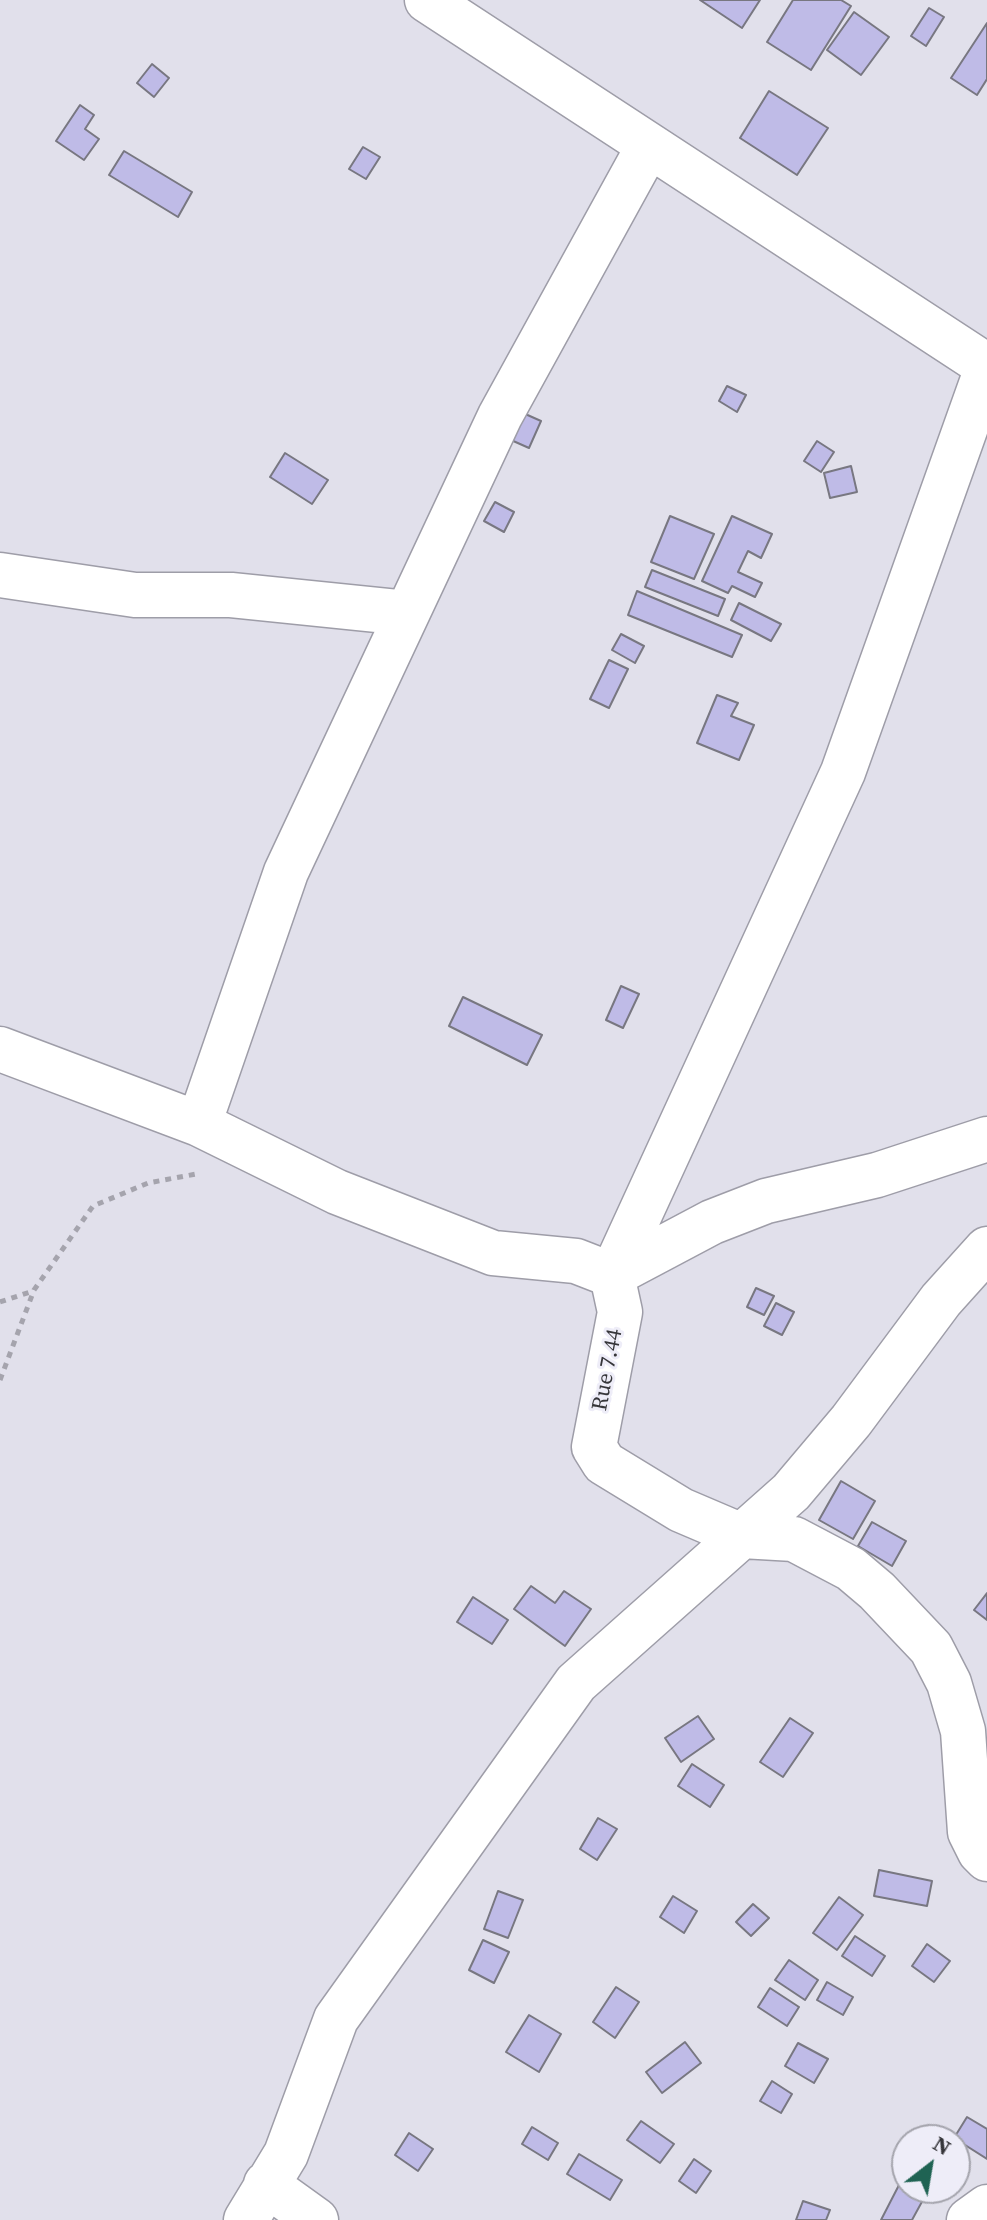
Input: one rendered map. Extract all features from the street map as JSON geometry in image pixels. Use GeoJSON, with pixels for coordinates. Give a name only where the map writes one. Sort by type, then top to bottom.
{"type":"FeatureCollection","features":[{"type":"Feature","properties":{"kind":"street"},"geometry":{"type":"LineString","coordinates":[[427,0],[987,367],[843,772],[612,1275]]}},
{"type":"Feature","properties":{"kind":"street"},"geometry":{"type":"LineString","coordinates":[[199,1124],[286,872],[500,416],[648,147]]}},
{"type":"Feature","properties":{"kind":"street"},"geometry":{"type":"LineString","coordinates":[[0,575],[135,595],[231,595],[407,613]]}},
{"type":"Feature","properties":{"kind":"street"},"geometry":{"type":"LineString","coordinates":[[0,1049],[199,1124],[337,1192],[493,1253],[576,1261],[612,1275],[712,1222],[766,1201],[877,1175],[987,1139]]}},
{"type":"Feature","properties":{"kind":"street"},"geometry":{"type":"LineString","coordinates":[[316,2220],[256,2202],[286,2154],[336,2019],[576,1683],[791,1492],[851,1421],[941,1300],[987,1249]]}},
{"type":"Feature","properties":{"kind":"street","name":"Rue 7.44"},"geometry":{"type":"LineString","coordinates":[[612,1275],[620,1312],[594,1447],[604,1463],[681,1510],[742,1536],[794,1539],[851,1569],[877,1591],[931,1648],[949,1683],[963,1731],[970,1832],[987,1859]]}},
{"type":"Feature","properties":{"kind":"street"},"geometry":{"type":"LineString","coordinates":[[969,2220],[987,2207]]}},
{"type":"Feature","properties":{"kind":"path"},"geometry":{"type":"LineString","coordinates":[[0,1380],[34,1290],[93,1206],[148,1183],[271,1160]]}},
{"type":"Feature","properties":{"kind":"path"},"geometry":{"type":"LineString","coordinates":[[0,1302],[34,1290]]}},
{"type":"Feature","properties":{"kind":"building"},"geometry":{"type":"Polygon","coordinates":[[[700,0],[760,0],[742,28],[700,0]]]}},
{"type":"Feature","properties":{"kind":"building"},"geometry":{"type":"Polygon","coordinates":[[[793,0],[841,0],[851,6],[811,70],[767,42],[793,0]]]}},
{"type":"Feature","properties":{"kind":"building"},"geometry":{"type":"Polygon","coordinates":[[[929,8],[944,17],[926,46],[911,36],[929,8]]]}},
{"type":"Feature","properties":{"kind":"building"},"geometry":{"type":"Polygon","coordinates":[[[854,12],[889,37],[861,75],[827,50],[854,12]]]}},
{"type":"Feature","properties":{"kind":"building"},"geometry":{"type":"Polygon","coordinates":[[[987,23],[987,79],[977,95],[951,78],[987,23]]]}},
{"type":"Feature","properties":{"kind":"building"},"geometry":{"type":"Polygon","coordinates":[[[152,64],[169,78],[154,97],[137,83],[152,64]]]}},
{"type":"Feature","properties":{"kind":"building"},"geometry":{"type":"Polygon","coordinates":[[[769,91],[828,128],[797,175],[740,138],[769,91]]]}},
{"type":"Feature","properties":{"kind":"building"},"geometry":{"type":"Polygon","coordinates":[[[80,105],[94,115],[85,129],[99,139],[84,160],[56,141],[80,105]]]}},
{"type":"Feature","properties":{"kind":"building"},"geometry":{"type":"Polygon","coordinates":[[[363,147],[380,157],[366,179],[349,169],[363,147]]]}},
{"type":"Feature","properties":{"kind":"building"},"geometry":{"type":"Polygon","coordinates":[[[124,151],[192,192],[178,217],[109,175],[124,151]]]}},
{"type":"Feature","properties":{"kind":"building"},"geometry":{"type":"Polygon","coordinates":[[[727,386],[746,395],[737,412],[719,401],[727,386]]]}},
{"type":"Feature","properties":{"kind":"building"},"geometry":{"type":"Polygon","coordinates":[[[523,413],[541,421],[529,448],[511,440],[523,413]]]}},
{"type":"Feature","properties":{"kind":"building"},"geometry":{"type":"Polygon","coordinates":[[[817,441],[834,452],[821,472],[804,461],[817,441]]]}},
{"type":"Feature","properties":{"kind":"building"},"geometry":{"type":"Polygon","coordinates":[[[285,453],[328,480],[312,504],[270,477],[285,453]]]}},
{"type":"Feature","properties":{"kind":"building"},"geometry":{"type":"Polygon","coordinates":[[[851,466],[857,492],[830,498],[824,473],[851,466]]]}},
{"type":"Feature","properties":{"kind":"building"},"geometry":{"type":"Polygon","coordinates":[[[495,502],[514,512],[504,532],[484,521],[495,502]]]}},
{"type":"Feature","properties":{"kind":"building"},"geometry":{"type":"Polygon","coordinates":[[[670,516],[714,534],[694,579],[651,562],[670,516]]]}},
{"type":"Feature","properties":{"kind":"building"},"geometry":{"type":"Polygon","coordinates":[[[732,516],[772,534],[761,558],[748,551],[738,572],[762,583],[755,597],[732,586],[728,593],[702,581],[732,516]]]}},
{"type":"Feature","properties":{"kind":"building"},"geometry":{"type":"Polygon","coordinates":[[[652,570],[725,599],[718,616],[645,587],[652,570]]]}},
{"type":"Feature","properties":{"kind":"building"},"geometry":{"type":"Polygon","coordinates":[[[637,591],[742,635],[732,657],[628,615],[637,591]]]}},
{"type":"Feature","properties":{"kind":"building"},"geometry":{"type":"Polygon","coordinates":[[[739,603],[781,624],[771,641],[731,620],[739,603]]]}},
{"type":"Feature","properties":{"kind":"building"},"geometry":{"type":"Polygon","coordinates":[[[621,634],[644,646],[635,663],[612,650],[621,634]]]}},
{"type":"Feature","properties":{"kind":"building"},"geometry":{"type":"Polygon","coordinates":[[[609,660],[628,669],[609,708],[590,699],[609,660]]]}},
{"type":"Feature","properties":{"kind":"building"},"geometry":{"type":"Polygon","coordinates":[[[717,695],[738,703],[731,716],[754,725],[739,760],[697,743],[717,695]]]}},
{"type":"Feature","properties":{"kind":"building"},"geometry":{"type":"Polygon","coordinates":[[[621,986],[639,994],[623,1028],[606,1020],[621,986]]]}},
{"type":"Feature","properties":{"kind":"building"},"geometry":{"type":"Polygon","coordinates":[[[463,997],[542,1035],[527,1065],[449,1026],[463,997]]]}},
{"type":"Feature","properties":{"kind":"building"},"geometry":{"type":"Polygon","coordinates":[[[756,1288],[774,1296],[764,1315],[747,1307],[756,1288]]]}},
{"type":"Feature","properties":{"kind":"building"},"geometry":{"type":"Polygon","coordinates":[[[776,1303],[794,1312],[782,1335],[764,1326],[776,1303]]]}},
{"type":"Feature","properties":{"kind":"building"},"geometry":{"type":"Polygon","coordinates":[[[841,1481],[875,1501],[853,1539],[819,1520],[841,1481]]]}},
{"type":"Feature","properties":{"kind":"building"},"geometry":{"type":"Polygon","coordinates":[[[872,1522],[906,1541],[892,1566],[858,1546],[872,1522]]]}},
{"type":"Feature","properties":{"kind":"building"},"geometry":{"type":"Polygon","coordinates":[[[531,1586],[555,1603],[564,1591],[591,1609],[565,1646],[514,1609],[531,1586]]]}},
{"type":"Feature","properties":{"kind":"building"},"geometry":{"type":"Polygon","coordinates":[[[987,1593],[987,1620],[974,1610],[987,1593]]]}},
{"type":"Feature","properties":{"kind":"building"},"geometry":{"type":"Polygon","coordinates":[[[473,1597],[508,1620],[492,1644],[457,1622],[473,1597]]]}},
{"type":"Feature","properties":{"kind":"building"},"geometry":{"type":"Polygon","coordinates":[[[698,1716],[714,1739],[681,1762],[665,1738],[698,1716]]]}},
{"type":"Feature","properties":{"kind":"building"},"geometry":{"type":"Polygon","coordinates":[[[790,1718],[813,1733],[783,1777],[760,1762],[790,1718]]]}},
{"type":"Feature","properties":{"kind":"building"},"geometry":{"type":"Polygon","coordinates":[[[692,1764],[724,1785],[710,1807],[678,1786],[692,1764]]]}},
{"type":"Feature","properties":{"kind":"building"},"geometry":{"type":"Polygon","coordinates":[[[598,1818],[617,1829],[597,1860],[580,1849],[598,1818]]]}},
{"type":"Feature","properties":{"kind":"building"},"geometry":{"type":"Polygon","coordinates":[[[879,1870],[932,1881],[927,1906],[874,1896],[879,1870]]]}},
{"type":"Feature","properties":{"kind":"building"},"geometry":{"type":"Polygon","coordinates":[[[498,1891],[523,1900],[508,1938],[484,1929],[498,1891]]]}},
{"type":"Feature","properties":{"kind":"building"},"geometry":{"type":"Polygon","coordinates":[[[673,1896],[697,1911],[684,1933],[660,1917],[673,1896]]]}},
{"type":"Feature","properties":{"kind":"building"},"geometry":{"type":"Polygon","coordinates":[[[839,1897],[863,1915],[837,1950],[813,1933],[839,1897]]]}},
{"type":"Feature","properties":{"kind":"building"},"geometry":{"type":"Polygon","coordinates":[[[753,1904],[769,1918],[751,1936],[736,1922],[753,1904]]]}},
{"type":"Feature","properties":{"kind":"building"},"geometry":{"type":"Polygon","coordinates":[[[855,1936],[885,1956],[872,1976],[842,1956],[855,1936]]]}},
{"type":"Feature","properties":{"kind":"building"},"geometry":{"type":"Polygon","coordinates":[[[483,1940],[509,1952],[494,1983],[469,1970],[483,1940]]]}},
{"type":"Feature","properties":{"kind":"building"},"geometry":{"type":"Polygon","coordinates":[[[927,1944],[950,1961],[934,1982],[912,1966],[927,1944]]]}},
{"type":"Feature","properties":{"kind":"building"},"geometry":{"type":"Polygon","coordinates":[[[789,1960],[818,1980],[805,2000],[775,1980],[789,1960]]]}},
{"type":"Feature","properties":{"kind":"building"},"geometry":{"type":"Polygon","coordinates":[[[827,1982],[853,1997],[843,2015],[817,2000],[827,1982]]]}},
{"type":"Feature","properties":{"kind":"building"},"geometry":{"type":"Polygon","coordinates":[[[616,1987],[639,2002],[615,2038],[593,2022],[616,1987]]]}},
{"type":"Feature","properties":{"kind":"building"},"geometry":{"type":"Polygon","coordinates":[[[770,1988],[799,2007],[787,2026],[758,2007],[770,1988]]]}},
{"type":"Feature","properties":{"kind":"building"},"geometry":{"type":"Polygon","coordinates":[[[529,2015],[561,2034],[539,2072],[506,2052],[529,2015]]]}},
{"type":"Feature","properties":{"kind":"building"},"geometry":{"type":"Polygon","coordinates":[[[685,2042],[701,2063],[662,2093],[646,2072],[685,2042]]]}},
{"type":"Feature","properties":{"kind":"building"},"geometry":{"type":"Polygon","coordinates":[[[798,2043],[828,2059],[814,2083],[785,2066],[798,2043]]]}},
{"type":"Feature","properties":{"kind":"building"},"geometry":{"type":"Polygon","coordinates":[[[772,2081],[792,2094],[781,2113],[760,2101],[772,2081]]]}},
{"type":"Feature","properties":{"kind":"building"},"geometry":{"type":"Polygon","coordinates":[[[967,2117],[987,2129],[987,2159],[971,2149],[971,2124],[963,2124],[967,2117]]]}},
{"type":"Feature","properties":{"kind":"building"},"geometry":{"type":"Polygon","coordinates":[[[641,2121],[674,2144],[660,2163],[627,2140],[641,2121]]]}},
{"type":"Feature","properties":{"kind":"building"},"geometry":{"type":"Polygon","coordinates":[[[532,2127],[558,2143],[548,2160],[522,2144],[532,2127]]]}},
{"type":"Feature","properties":{"kind":"building"},"geometry":{"type":"Polygon","coordinates":[[[409,2133],[433,2149],[418,2171],[395,2155],[409,2133]]]}},
{"type":"Feature","properties":{"kind":"building"},"geometry":{"type":"Polygon","coordinates":[[[579,2154],[622,2180],[610,2200],[567,2174],[579,2154]]]}},
{"type":"Feature","properties":{"kind":"building"},"geometry":{"type":"Polygon","coordinates":[[[694,2159],[711,2171],[696,2193],[679,2181],[694,2159]]]}},
{"type":"Feature","properties":{"kind":"building"},"geometry":{"type":"Polygon","coordinates":[[[803,2201],[830,2210],[826,2220],[796,2220],[803,2201]]]}},
{"type":"Feature","properties":{"kind":"building"},"geometry":{"type":"Polygon","coordinates":[[[891,2201],[891,2204],[921,2204],[912,2220],[881,2220],[891,2201]]]}}]}
